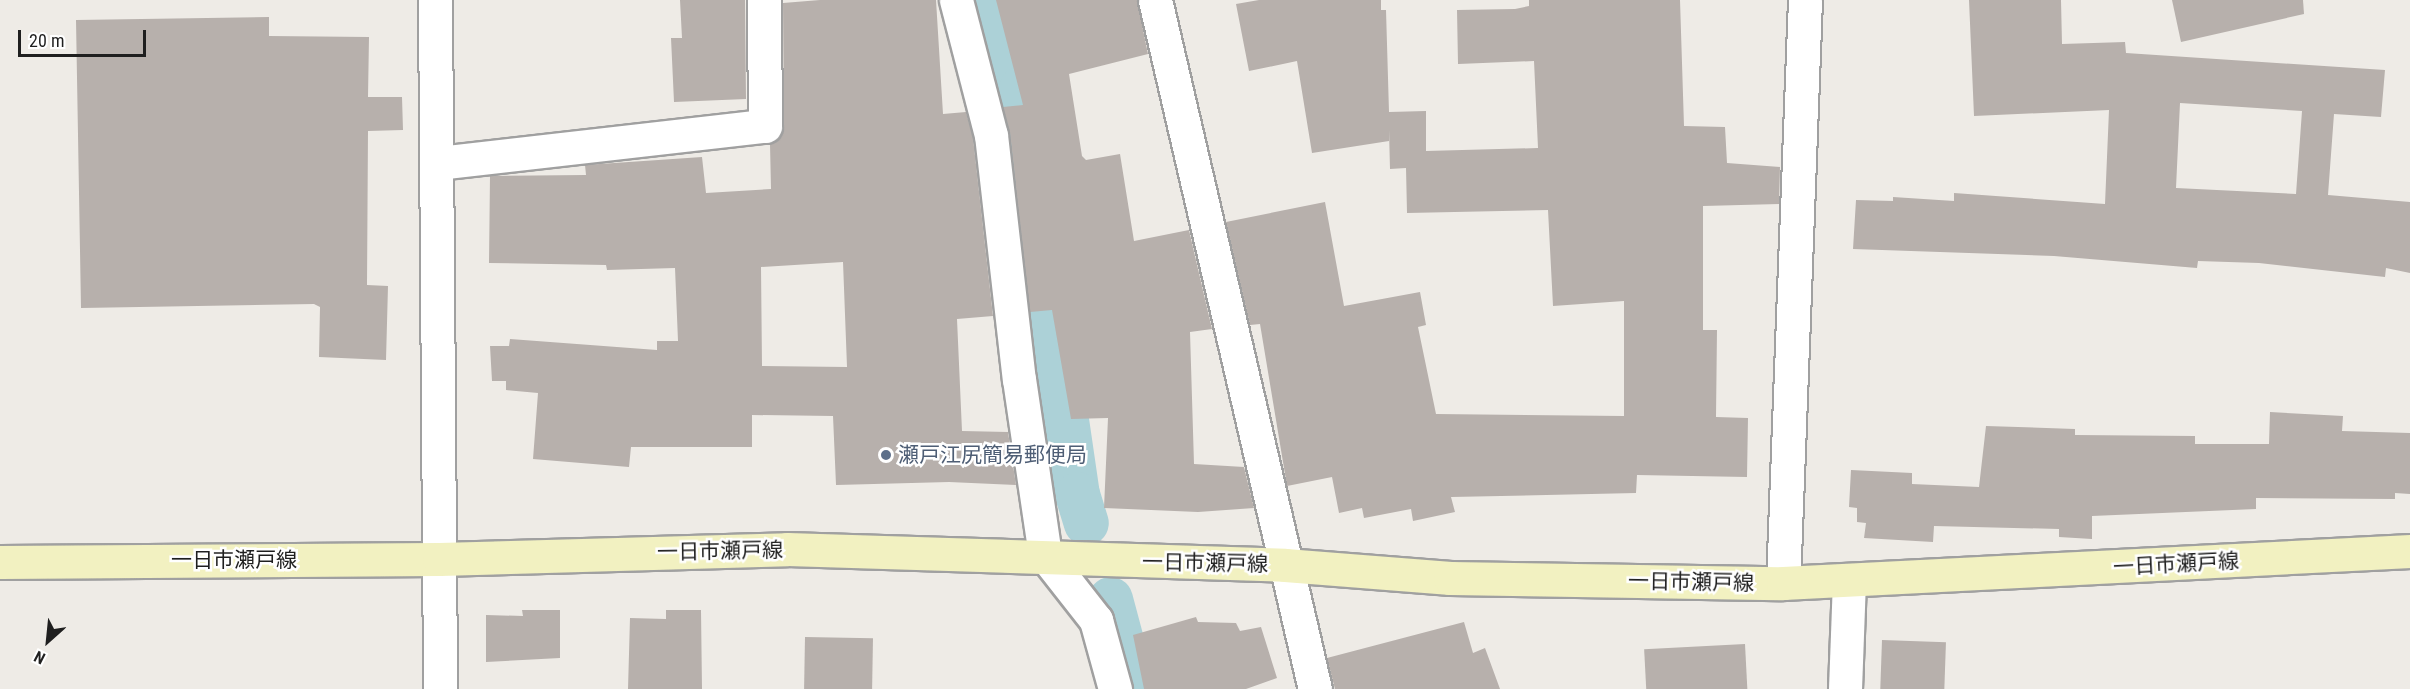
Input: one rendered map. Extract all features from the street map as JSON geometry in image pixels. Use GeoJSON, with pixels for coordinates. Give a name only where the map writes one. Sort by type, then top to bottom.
{"type":"FeatureCollection","features":[{"type":"Feature","properties":{"kind":"main road","name":"一日市瀬戸線"},"geometry":{"type":"LineString","coordinates":[[0,562],[439,559],[787,549],[1045,555],[1123,561],[1285,565],[1450,578],[1783,583],[1849,582],[2410,551]]}},
{"type":"Feature","properties":{"kind":"street"},"geometry":{"type":"LineString","coordinates":[[435,0],[438,163],[440,689]]}},
{"type":"Feature","properties":{"kind":"street"},"geometry":{"type":"LineString","coordinates":[[438,163],[765,126],[764,0]]}},
{"type":"Feature","properties":{"kind":"street"},"geometry":{"type":"LineString","coordinates":[[956,0],[991,135],[1019,379],[1045,555],[1096,620],[1115,689]]}},
{"type":"Feature","properties":{"kind":"street"},"geometry":{"type":"LineString","coordinates":[[1155,0],[1209,219],[1285,565],[1315,689]]}},
{"type":"Feature","properties":{"kind":"street"},"geometry":{"type":"LineString","coordinates":[[1783,583],[1805,0]]}},
{"type":"Feature","properties":{"kind":"street"},"geometry":{"type":"LineString","coordinates":[[1845,689],[1849,582]]}},
{"type":"Feature","properties":{"kind":"building"},"geometry":{"type":"Polygon","coordinates":[[[680,0],[745,0],[746,99],[674,102],[671,38],[682,38],[680,0]]]}},
{"type":"Feature","properties":{"kind":"building"},"geometry":{"type":"Polygon","coordinates":[[[820,0],[936,0],[943,114],[966,112],[973,138],[993,316],[957,319],[962,431],[1008,432],[1016,485],[949,482],[836,485],[833,416],[752,415],[752,447],[631,447],[629,467],[533,459],[538,393],[506,390],[506,381],[492,381],[490,346],[509,346],[510,339],[657,350],[657,341],[678,341],[675,268],[607,270],[606,265],[489,263],[490,176],[586,175],[585,165],[702,157],[706,193],[771,189],[770,144],[781,135],[784,126],[783,3],[820,0]],[[843,262],[761,267],[762,366],[847,367],[843,262]]]}},
{"type":"Feature","properties":{"kind":"building"},"geometry":{"type":"Polygon","coordinates":[[[996,0],[1137,0],[1148,54],[1069,74],[1082,156],[1086,160],[1120,154],[1134,241],[1189,230],[1212,329],[1190,332],[1194,464],[1244,467],[1254,508],[1198,512],[1104,508],[1108,418],[1071,419],[1052,310],[1030,312],[1010,133],[1003,107],[1023,105],[996,0]]]}},
{"type":"Feature","properties":{"kind":"building"},"geometry":{"type":"Polygon","coordinates":[[[1259,0],[1381,0],[1381,10],[1386,10],[1389,112],[1426,111],[1426,151],[1538,148],[1534,61],[1458,64],[1457,10],[1515,9],[1529,6],[1529,0],[1680,0],[1684,126],[1725,127],[1727,163],[1780,167],[1779,204],[1703,206],[1703,330],[1717,330],[1716,417],[1748,418],[1747,477],[1637,475],[1636,493],[1451,497],[1455,512],[1413,521],[1411,509],[1364,518],[1362,508],[1339,513],[1332,477],[1287,486],[1260,324],[1250,325],[1226,222],[1325,202],[1344,306],[1420,292],[1426,325],[1418,327],[1436,414],[1624,416],[1624,301],[1553,306],[1548,210],[1407,213],[1406,168],[1390,169],[1389,130],[1389,141],[1312,153],[1297,61],[1249,71],[1236,4],[1259,0]]]}},
{"type":"Feature","properties":{"kind":"building"},"geometry":{"type":"Polygon","coordinates":[[[1969,0],[2061,0],[2062,44],[2125,42],[2126,53],[2385,70],[2381,117],[2334,114],[2328,195],[2410,202],[2410,273],[2386,268],[2385,277],[2259,263],[2198,261],[2197,268],[2054,256],[1853,249],[1856,200],[1893,201],[1893,197],[1954,201],[1954,193],[2105,204],[2109,110],[1974,116],[1969,0]],[[2180,103],[2176,188],[2296,194],[2302,111],[2180,103]]]}},
{"type":"Feature","properties":{"kind":"building"},"geometry":{"type":"Polygon","coordinates":[[[2172,0],[2303,0],[2304,14],[2181,42],[2172,0]]]}},
{"type":"Feature","properties":{"kind":"building"},"geometry":{"type":"Polygon","coordinates":[[[269,17],[269,36],[369,37],[368,97],[402,97],[403,130],[368,131],[367,285],[388,286],[386,360],[319,357],[320,307],[314,304],[81,308],[76,20],[269,17]]]}},
{"type":"Feature","properties":{"kind":"building"},"geometry":{"type":"Polygon","coordinates":[[[2270,412],[2343,416],[2342,431],[2410,433],[2410,494],[2395,493],[2395,499],[2256,498],[2256,509],[2092,516],[2092,539],[2059,537],[2059,529],[1934,526],[1933,542],[1864,538],[1866,523],[1857,522],[1857,508],[1849,507],[1851,470],[1912,473],[1912,484],[1979,487],[1986,426],[2075,429],[2075,435],[2195,436],[2195,444],[2269,444],[2270,412]]]}},
{"type":"Feature","properties":{"kind":"building"},"geometry":{"type":"Polygon","coordinates":[[[522,610],[560,610],[560,658],[486,662],[486,615],[523,616],[522,610]]]}},
{"type":"Feature","properties":{"kind":"building"},"geometry":{"type":"Polygon","coordinates":[[[666,610],[701,610],[702,689],[628,689],[630,618],[666,619],[666,610]]]}},
{"type":"Feature","properties":{"kind":"building"},"geometry":{"type":"Polygon","coordinates":[[[1196,617],[1198,622],[1236,623],[1240,631],[1261,627],[1277,678],[1246,689],[1144,689],[1133,635],[1196,617]]]}},
{"type":"Feature","properties":{"kind":"building"},"geometry":{"type":"Polygon","coordinates":[[[1464,622],[1473,653],[1485,648],[1500,689],[1335,689],[1327,658],[1464,622]]]}},
{"type":"Feature","properties":{"kind":"building"},"geometry":{"type":"Polygon","coordinates":[[[805,637],[873,638],[872,689],[804,689],[805,637]]]}},
{"type":"Feature","properties":{"kind":"building"},"geometry":{"type":"Polygon","coordinates":[[[1882,640],[1946,642],[1944,689],[1880,689],[1882,640]]]}},
{"type":"Feature","properties":{"kind":"building"},"geometry":{"type":"Polygon","coordinates":[[[1745,644],[1747,689],[1646,689],[1644,649],[1745,644]]]}},
{"type":"Feature","properties":{"kind":"waterway"},"geometry":{"type":"LineString","coordinates":[[987,0],[1021,88],[1031,168]]}},
{"type":"Feature","properties":{"kind":"waterway"},"geometry":{"type":"LineString","coordinates":[[1041,248],[1077,494],[1086,523]]}},
{"type":"Feature","properties":{"kind":"waterway"},"geometry":{"type":"LineString","coordinates":[[1110,599],[1134,689]]}},
{"type":"Feature","properties":{"kind":"place","name":"瀬戸江尻簡易郵便局"},"geometry":{"type":"Point","coordinates":[886,455]}}]}
